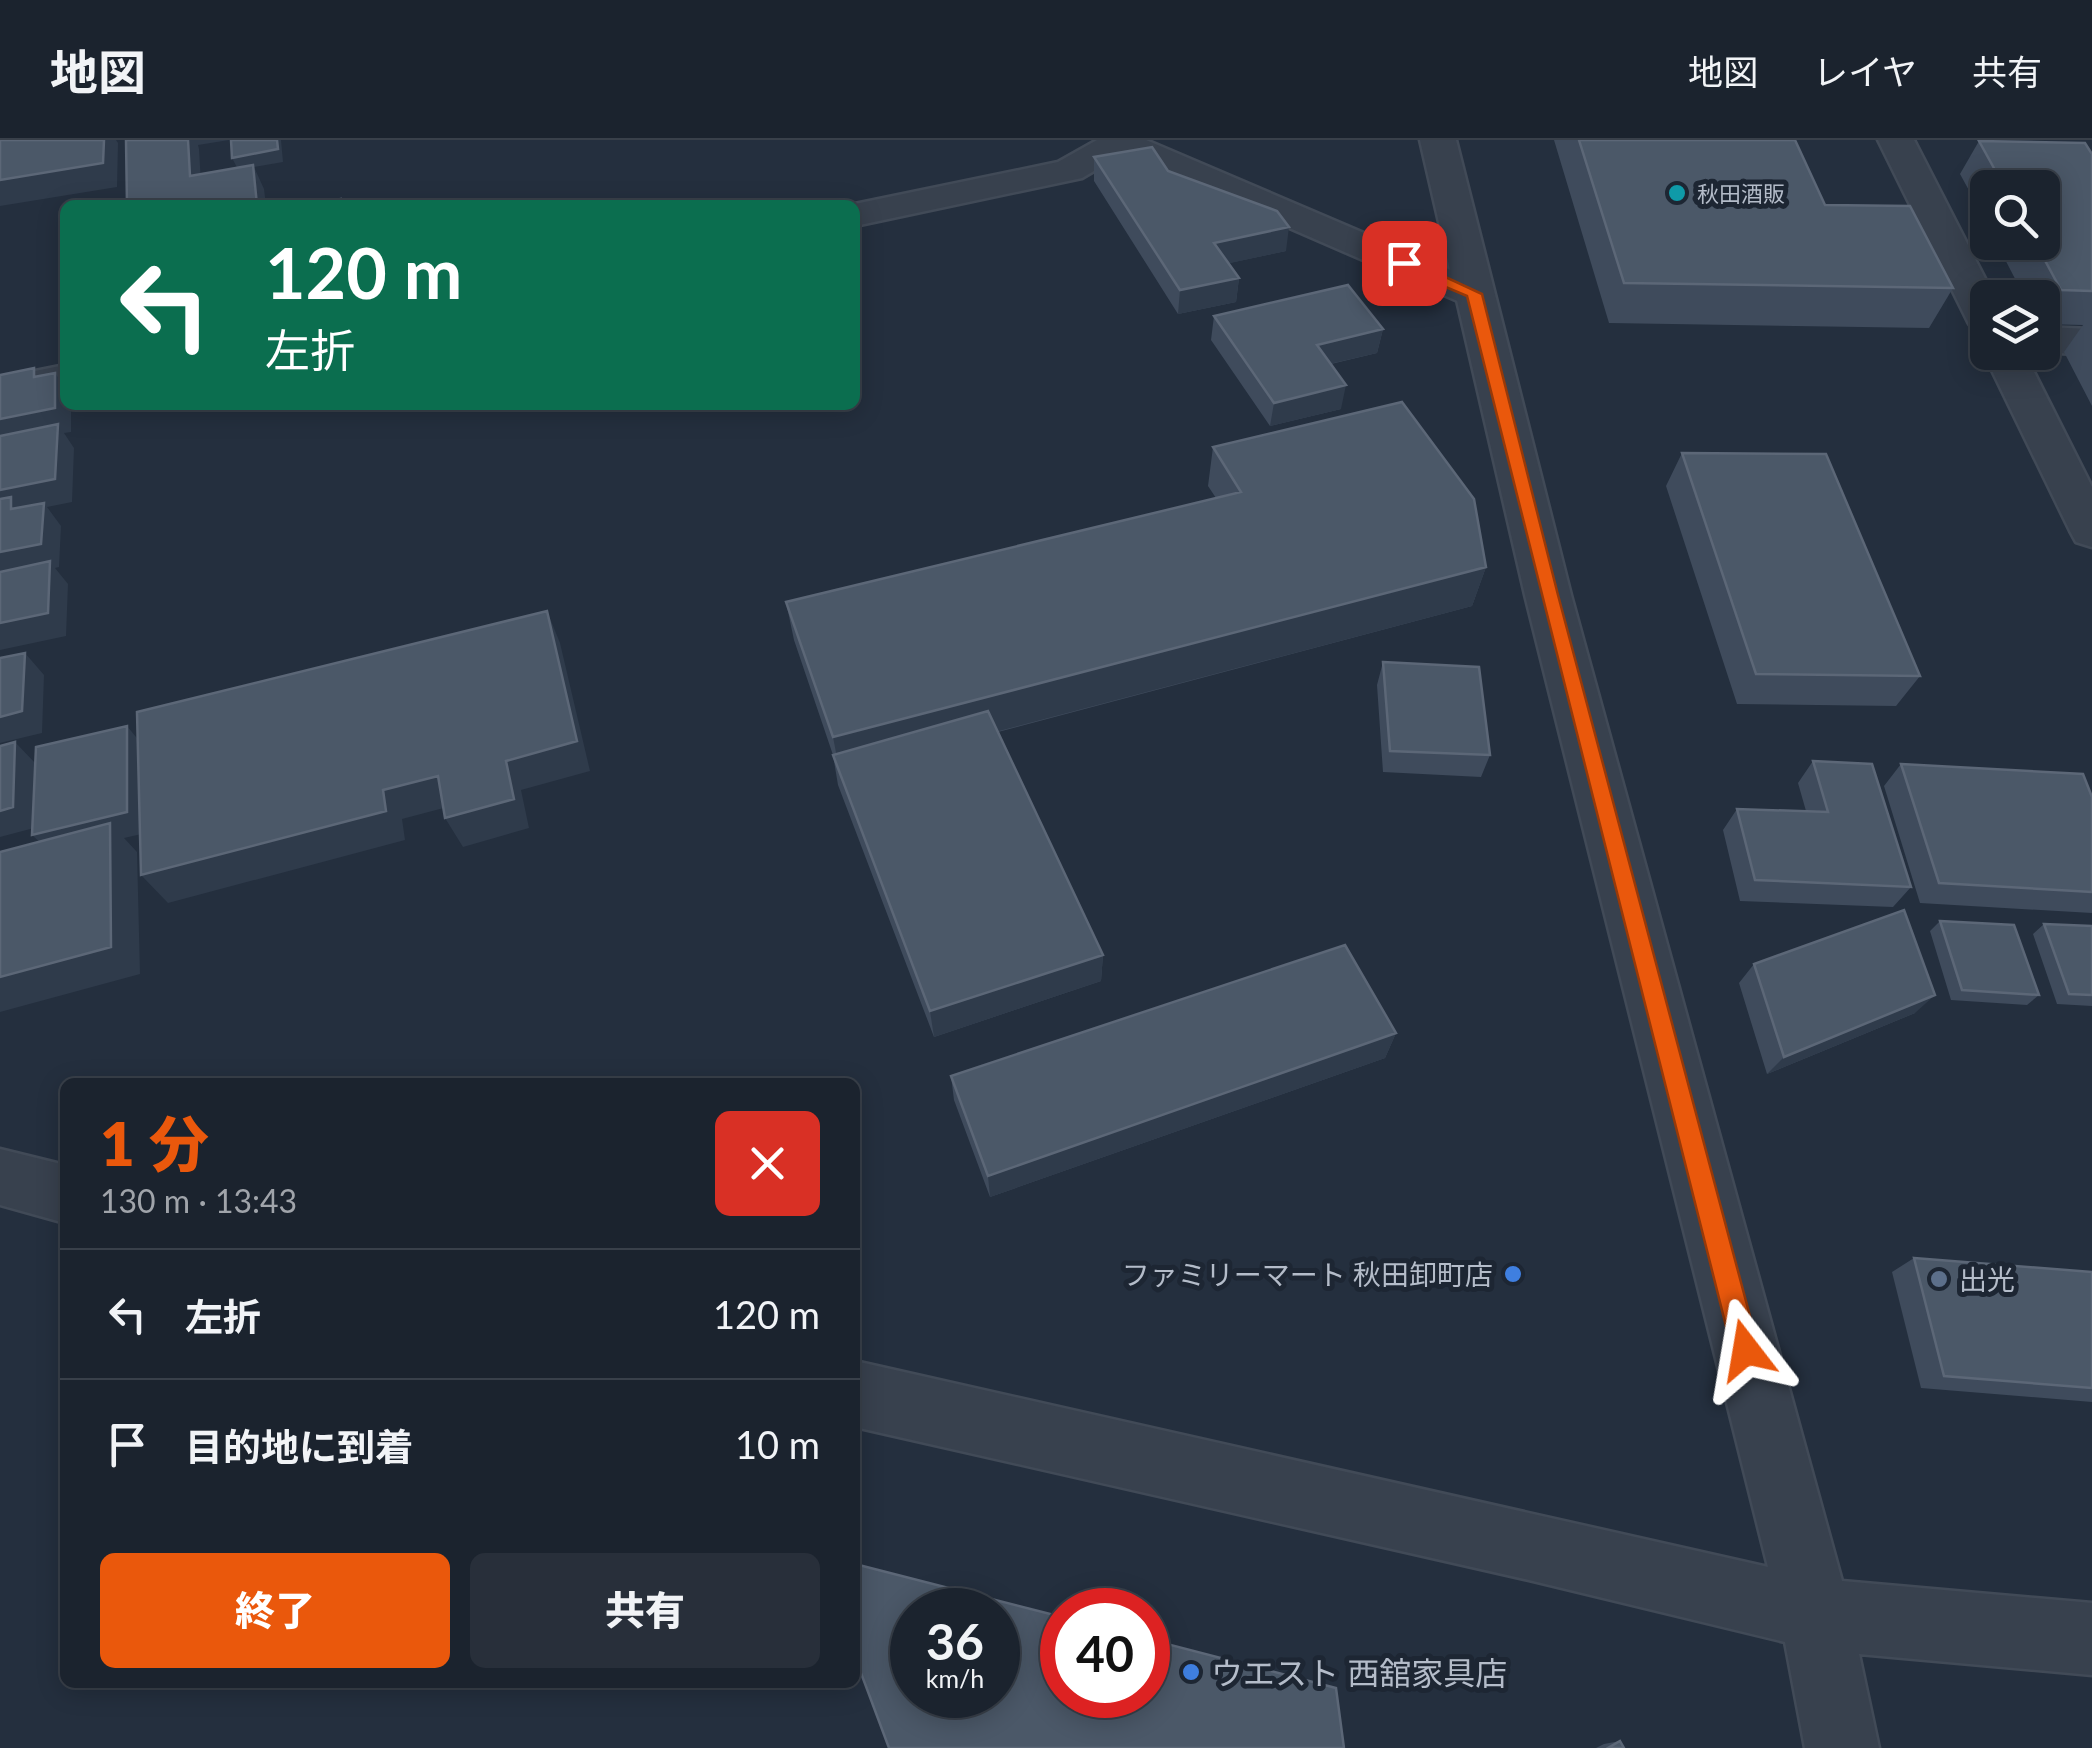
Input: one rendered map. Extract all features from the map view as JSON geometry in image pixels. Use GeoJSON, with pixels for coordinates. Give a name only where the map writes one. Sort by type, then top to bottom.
{"type":"FeatureCollection","features":[{"type":"Feature","properties":{"kind":"street"},"geometry":{"type":"LineString","coordinates":[[1438,140],[1548,595],[1815,1614],[1842,1748]]}},
{"type":"Feature","properties":{"kind":"street"},"geometry":{"type":"LineString","coordinates":[[1896,140],[1970,286]]}},
{"type":"Feature","properties":{"kind":"street"},"geometry":{"type":"LineString","coordinates":[[860,214],[1069,170],[1119,141],[1474,294]]}},
{"type":"Feature","properties":{"kind":"street"},"geometry":{"type":"LineString","coordinates":[[2060,341],[2092,342]]}},
{"type":"Feature","properties":{"kind":"street"},"geometry":{"type":"LineString","coordinates":[[2012,370],[2092,531]]}},
{"type":"Feature","properties":{"kind":"street"},"geometry":{"type":"LineString","coordinates":[[0,391],[60,379]]}},
{"type":"Feature","properties":{"kind":"street"},"geometry":{"type":"LineString","coordinates":[[0,1178],[60,1193]]}},
{"type":"Feature","properties":{"kind":"street"},"geometry":{"type":"LineString","coordinates":[[860,1395],[1528,1545],[1815,1614],[2092,1639]]}},
{"type":"Feature","properties":{"kind":"building"},"geometry":{"type":"Polygon","coordinates":[[[0,140],[104,140],[103,163],[0,180],[0,140]]]}},
{"type":"Feature","properties":{"kind":"building"},"geometry":{"type":"Polygon","coordinates":[[[126,140],[188,140],[190,176],[253,165],[256,200],[127,200],[126,140]]]}},
{"type":"Feature","properties":{"kind":"building"},"geometry":{"type":"Polygon","coordinates":[[[231,140],[277,140],[278,149],[232,158],[231,140]]]}},
{"type":"Feature","properties":{"kind":"building","name":"秋田酒販"},"geometry":{"type":"Polygon","coordinates":[[[1579,140],[1795,140],[1825,205],[1910,206],[1953,288],[1624,283],[1579,140]]]}},
{"type":"Feature","properties":{"kind":"building"},"geometry":{"type":"Polygon","coordinates":[[[1979,141],[2085,143],[2092,154],[2092,291],[2061,290],[2060,280],[2056,280],[2045,260],[2060,260],[2060,170],[1995,170],[1979,141]]]}},
{"type":"Feature","properties":{"kind":"building"},"geometry":{"type":"Polygon","coordinates":[[[1152,147],[1168,171],[1277,211],[1289,227],[1214,243],[1239,278],[1180,290],[1094,157],[1152,147]]]}},
{"type":"Feature","properties":{"kind":"building"},"geometry":{"type":"Polygon","coordinates":[[[1348,285],[1383,329],[1317,345],[1346,385],[1274,403],[1214,316],[1348,285]]]}},
{"type":"Feature","properties":{"kind":"building"},"geometry":{"type":"Polygon","coordinates":[[[34,368],[34,377],[55,373],[55,408],[0,419],[0,375],[34,368]]]}},
{"type":"Feature","properties":{"kind":"building"},"geometry":{"type":"Polygon","coordinates":[[[1402,402],[1474,499],[1486,567],[833,737],[786,602],[1241,492],[1213,447],[1402,402]]]}},
{"type":"Feature","properties":{"kind":"building"},"geometry":{"type":"Polygon","coordinates":[[[58,424],[55,479],[0,490],[0,436],[58,424]]]}},
{"type":"Feature","properties":{"kind":"building"},"geometry":{"type":"Polygon","coordinates":[[[1682,453],[1826,454],[1920,676],[1756,674],[1682,453]]]}},
{"type":"Feature","properties":{"kind":"building"},"geometry":{"type":"Polygon","coordinates":[[[11,497],[11,509],[44,503],[41,544],[0,552],[0,499],[11,497]]]}},
{"type":"Feature","properties":{"kind":"building"},"geometry":{"type":"Polygon","coordinates":[[[50,561],[48,613],[0,623],[0,572],[50,561]]]}},
{"type":"Feature","properties":{"kind":"building"},"geometry":{"type":"Polygon","coordinates":[[[547,611],[577,741],[506,761],[514,799],[445,818],[438,776],[383,790],[386,811],[141,875],[137,712],[547,611]]]}},
{"type":"Feature","properties":{"kind":"building"},"geometry":{"type":"Polygon","coordinates":[[[25,653],[22,711],[0,717],[0,658],[25,653]]]}},
{"type":"Feature","properties":{"kind":"building"},"geometry":{"type":"Polygon","coordinates":[[[1383,662],[1479,667],[1490,755],[1390,751],[1383,662]]]}},
{"type":"Feature","properties":{"kind":"building"},"geometry":{"type":"Polygon","coordinates":[[[988,711],[1103,955],[930,1011],[833,755],[988,711]]]}},
{"type":"Feature","properties":{"kind":"building"},"geometry":{"type":"Polygon","coordinates":[[[127,726],[127,812],[32,835],[36,747],[127,726]]]}},
{"type":"Feature","properties":{"kind":"building"},"geometry":{"type":"Polygon","coordinates":[[[15,742],[13,807],[0,811],[0,746],[15,742]]]}},
{"type":"Feature","properties":{"kind":"building"},"geometry":{"type":"Polygon","coordinates":[[[1813,761],[1872,764],[1911,887],[1755,880],[1737,809],[1828,812],[1813,761]]]}},
{"type":"Feature","properties":{"kind":"building"},"geometry":{"type":"Polygon","coordinates":[[[1901,764],[2083,774],[2092,797],[2092,892],[1939,883],[1901,764]]]}},
{"type":"Feature","properties":{"kind":"building"},"geometry":{"type":"Polygon","coordinates":[[[110,823],[111,947],[0,977],[0,852],[110,823]]]}},
{"type":"Feature","properties":{"kind":"building"},"geometry":{"type":"Polygon","coordinates":[[[1904,910],[1935,995],[1784,1057],[1754,964],[1904,910]]]}},
{"type":"Feature","properties":{"kind":"building"},"geometry":{"type":"Polygon","coordinates":[[[1940,921],[2014,925],[2039,995],[1962,990],[1940,921]]]}},
{"type":"Feature","properties":{"kind":"building"},"geometry":{"type":"Polygon","coordinates":[[[2044,924],[2092,926],[2092,995],[2069,994],[2044,924]]]}},
{"type":"Feature","properties":{"kind":"building"},"geometry":{"type":"Polygon","coordinates":[[[1345,945],[1396,1033],[988,1176],[951,1076],[1345,945]]]}},
{"type":"Feature","properties":{"kind":"building"},"geometry":{"type":"Polygon","coordinates":[[[1914,1258],[2092,1272],[2092,1388],[1944,1376],[1914,1258]]]}},
{"type":"Feature","properties":{"kind":"building","name":"ウエスト 西舘家具店"},"geometry":{"type":"Polygon","coordinates":[[[860,1565],[949,1588],[890,1588],[890,1718],[1020,1718],[1020,1606],[1040,1611],[1040,1718],[1170,1718],[1170,1645],[1336,1688],[1344,1748],[889,1748],[860,1670],[860,1565]]]}},
{"type":"Feature","properties":{"kind":"place","name":"秋田酒販"},"geometry":{"type":"Point","coordinates":[1677,193]}},
{"type":"Feature","properties":{"kind":"place","name":"ファミリーマート 秋田卸町店"},"geometry":{"type":"Point","coordinates":[1513,1274]}},
{"type":"Feature","properties":{"kind":"place","name":"出光"},"geometry":{"type":"Point","coordinates":[1939,1279]}},
{"type":"Feature","properties":{"kind":"place","name":"ウエスト 西舘家具店"},"geometry":{"type":"Point","coordinates":[1191,1672]}},
{"type":"Feature","properties":{"kind":"route"},"geometry":{"type":"LineString","coordinates":[[1404,263],[1474,294],[1548,595],[1746,1350]]}}]}
